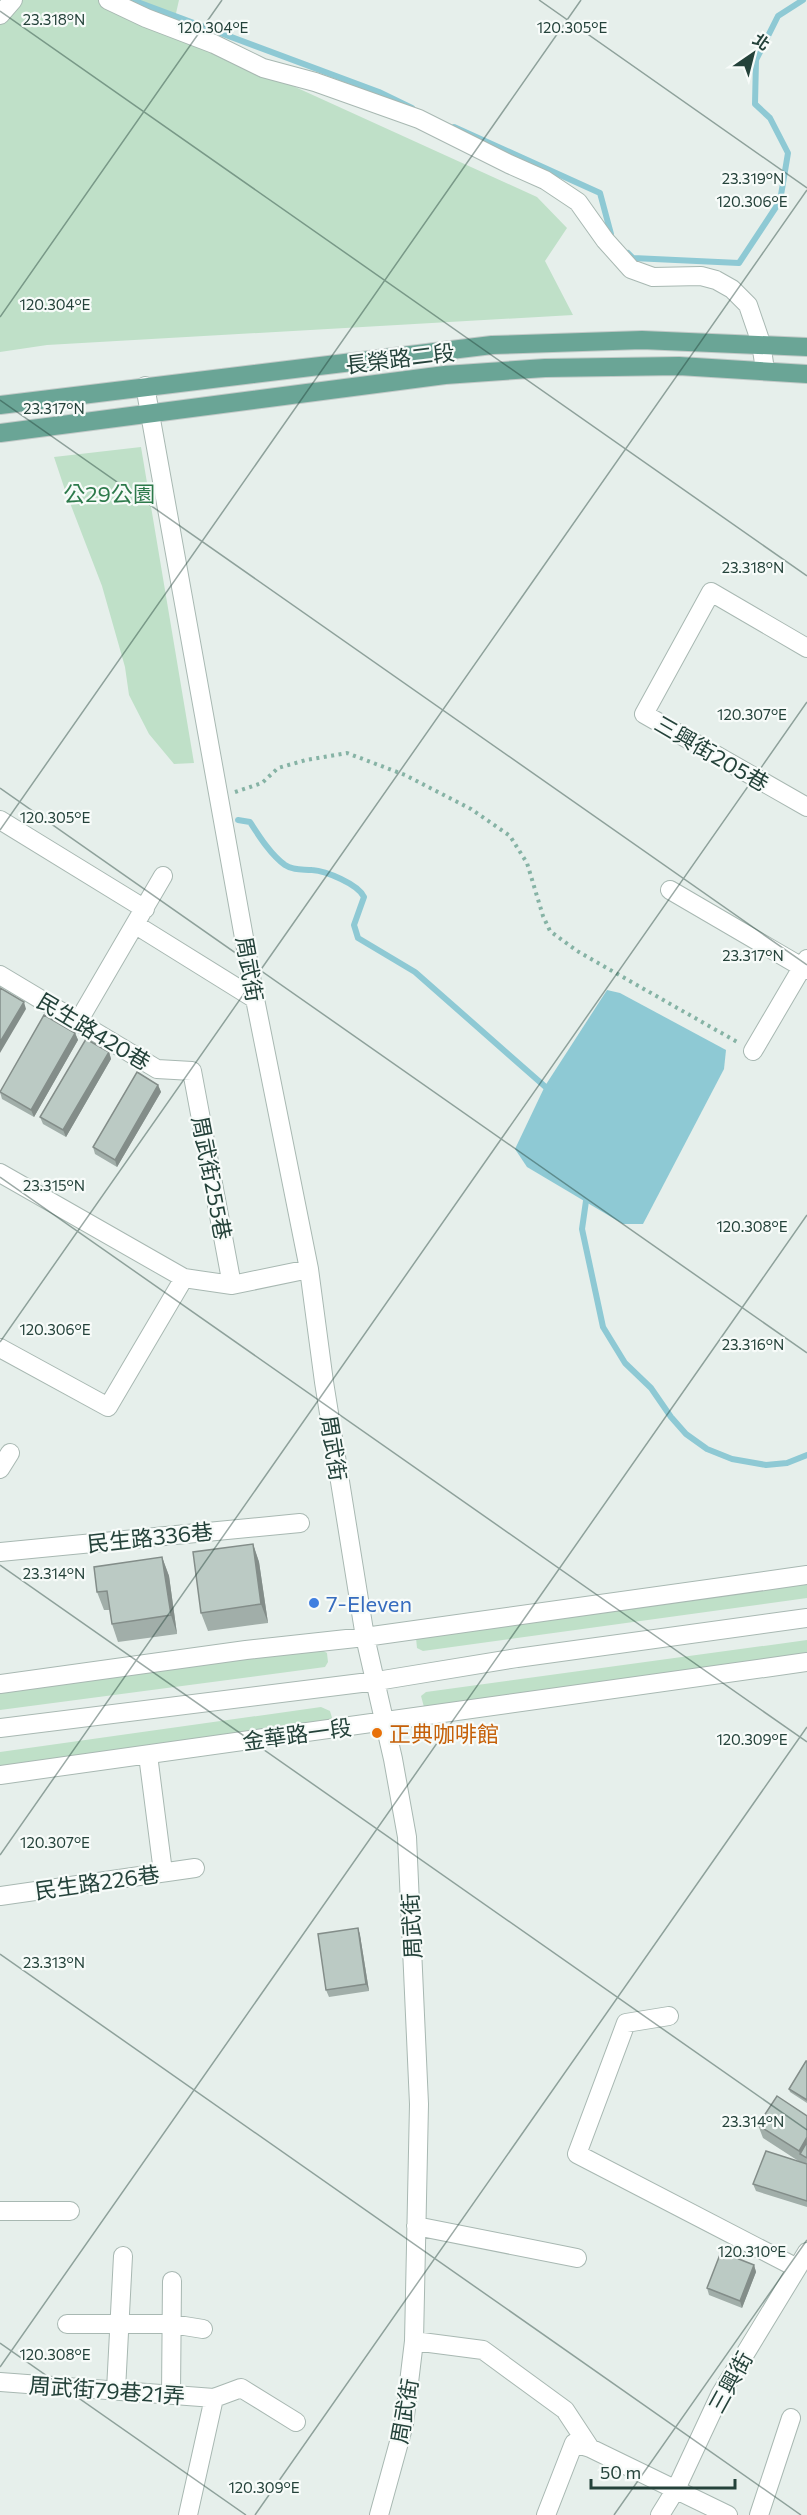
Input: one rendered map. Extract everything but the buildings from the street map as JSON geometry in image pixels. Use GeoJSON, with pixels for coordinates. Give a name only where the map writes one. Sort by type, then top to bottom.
{"type":"FeatureCollection","features":[{"type":"Feature","properties":{"kind":"main road","name":"長榮路二段"},"geometry":{"type":"LineString","coordinates":[[0,405],[492,345],[642,340],[807,347]]}},
{"type":"Feature","properties":{"kind":"main road","name":"長榮路二段"},"geometry":{"type":"LineString","coordinates":[[0,433],[445,375],[545,368],[679,366],[807,374]]}},
{"type":"Feature","properties":{"kind":"street"},"geometry":{"type":"LineString","coordinates":[[0,15],[13,0]]}},
{"type":"Feature","properties":{"kind":"street"},"geometry":{"type":"LineString","coordinates":[[108,0],[214,44],[263,68],[315,82],[419,119],[545,180],[578,202],[605,240],[632,269],[653,277],[701,276],[716,280],[732,289],[748,305],[761,344],[765,370]]}},
{"type":"Feature","properties":{"kind":"street","name":"周武街"},"geometry":{"type":"LineString","coordinates":[[145,386],[255,999],[309,1269],[324,1382],[365,1637],[393,1759],[407,1837],[419,2104],[414,2342],[404,2424],[380,2515]]}},
{"type":"Feature","properties":{"kind":"street","name":"三興街205巷"},"geometry":{"type":"LineString","coordinates":[[807,648],[711,592],[644,714],[807,807]]}},
{"type":"Feature","properties":{"kind":"street"},"geometry":{"type":"LineString","coordinates":[[0,820],[145,909]]}},
{"type":"Feature","properties":{"kind":"street"},"geometry":{"type":"LineString","coordinates":[[79,1020],[163,876]]}},
{"type":"Feature","properties":{"kind":"street"},"geometry":{"type":"LineString","coordinates":[[670,890],[805,966],[753,1051]]}},
{"type":"Feature","properties":{"kind":"street"},"geometry":{"type":"LineString","coordinates":[[136,925],[255,999]]}},
{"type":"Feature","properties":{"kind":"street","name":"民生路420巷"},"geometry":{"type":"LineString","coordinates":[[0,975],[79,1020],[157,1069],[192,1071]]}},
{"type":"Feature","properties":{"kind":"street","name":"周武街255巷"},"geometry":{"type":"LineString","coordinates":[[192,1071],[232,1285]]}},
{"type":"Feature","properties":{"kind":"street"},"geometry":{"type":"LineString","coordinates":[[0,1173],[184,1278],[232,1285],[309,1269]]}},
{"type":"Feature","properties":{"kind":"street"},"geometry":{"type":"LineString","coordinates":[[0,1348],[108,1407],[184,1278]]}},
{"type":"Feature","properties":{"kind":"street"},"geometry":{"type":"LineString","coordinates":[[0,1469],[10,1453]]}},
{"type":"Feature","properties":{"kind":"street","name":"民生路336巷"},"geometry":{"type":"LineString","coordinates":[[0,1552],[300,1523]]}},
{"type":"Feature","properties":{"kind":"street"},"geometry":{"type":"LineString","coordinates":[[0,1684],[246,1650],[365,1637],[807,1575]]}},
{"type":"Feature","properties":{"kind":"street","name":"金華路一段"},"geometry":{"type":"LineString","coordinates":[[0,1728],[376,1681],[517,1658],[807,1618]]}},
{"type":"Feature","properties":{"kind":"street","name":"金華路一段"},"geometry":{"type":"LineString","coordinates":[[0,1775],[807,1662]]}},
{"type":"Feature","properties":{"kind":"street"},"geometry":{"type":"LineString","coordinates":[[148,1755],[163,1872]]}},
{"type":"Feature","properties":{"kind":"street","name":"民生路226巷"},"geometry":{"type":"LineString","coordinates":[[0,1896],[195,1868]]}},
{"type":"Feature","properties":{"kind":"street"},"geometry":{"type":"LineString","coordinates":[[669,2016],[626,2023],[577,2154],[797,2268]]}},
{"type":"Feature","properties":{"kind":"street"},"geometry":{"type":"LineString","coordinates":[[0,2211],[70,2211]]}},
{"type":"Feature","properties":{"kind":"street"},"geometry":{"type":"LineString","coordinates":[[416,2226],[577,2258]]}},
{"type":"Feature","properties":{"kind":"street","name":"三興街"},"geometry":{"type":"LineString","coordinates":[[660,2515],[676,2489],[720,2395],[807,2253]]}},
{"type":"Feature","properties":{"kind":"street"},"geometry":{"type":"LineString","coordinates":[[116,2390],[123,2256]]}},
{"type":"Feature","properties":{"kind":"street"},"geometry":{"type":"LineString","coordinates":[[171,2395],[172,2281]]}},
{"type":"Feature","properties":{"kind":"street"},"geometry":{"type":"LineString","coordinates":[[66,2324],[120,2322],[171,2324],[203,2329]]}},
{"type":"Feature","properties":{"kind":"street"},"geometry":{"type":"LineString","coordinates":[[414,2342],[483,2350],[565,2410],[582,2445],[728,2515]]}},
{"type":"Feature","properties":{"kind":"street","name":"周武街79巷21弄"},"geometry":{"type":"LineString","coordinates":[[0,2382],[214,2398]]}},
{"type":"Feature","properties":{"kind":"street"},"geometry":{"type":"LineString","coordinates":[[188,2515],[214,2398],[241,2388],[296,2422]]}},
{"type":"Feature","properties":{"kind":"street"},"geometry":{"type":"LineString","coordinates":[[759,2515],[791,2418]]}},
{"type":"Feature","properties":{"kind":"street"},"geometry":{"type":"LineString","coordinates":[[546,2515],[582,2445]]}},
{"type":"Feature","properties":{"kind":"path"},"geometry":{"type":"LineString","coordinates":[[219,799],[262,783],[278,768],[306,760],[347,753],[405,775],[471,809],[510,836],[527,863],[543,916],[550,931],[578,951],[753,1051]]}},
{"type":"Feature","properties":{"kind":"green space"},"geometry":{"type":"Polygon","coordinates":[[[0,0],[179,0],[172,31],[537,197],[567,228],[545,261],[573,315],[47,345],[0,352],[0,0]]]}},
{"type":"Feature","properties":{"kind":"green space","name":"公29公園"},"geometry":{"type":"Polygon","coordinates":[[[141,447],[194,763],[174,764],[149,734],[129,695],[125,667],[102,586],[54,457],[141,447]]]}},
{"type":"Feature","properties":{"kind":"green space"},"geometry":{"type":"Polygon","coordinates":[[[807,1581],[807,1598],[423,1651],[417,1648],[416,1638],[807,1581]]]}},
{"type":"Feature","properties":{"kind":"green space"},"geometry":{"type":"Polygon","coordinates":[[[807,1640],[807,1655],[424,1707],[421,1696],[426,1692],[807,1640]]]}},
{"type":"Feature","properties":{"kind":"green space"},"geometry":{"type":"Polygon","coordinates":[[[320,1649],[327,1653],[328,1662],[325,1667],[0,1710],[0,1692],[320,1649]]]}},
{"type":"Feature","properties":{"kind":"green space"},"geometry":{"type":"Polygon","coordinates":[[[321,1707],[330,1711],[333,1721],[0,1771],[0,1752],[321,1707]]]}},
{"type":"Feature","properties":{"kind":"water"},"geometry":{"type":"Polygon","coordinates":[[[607,990],[620,993],[726,1050],[724,1069],[643,1224],[623,1224],[527,1167],[515,1149],[545,1086],[607,990]]]}},
{"type":"Feature","properties":{"kind":"waterway"},"geometry":{"type":"LineString","coordinates":[[132,0],[379,92],[412,108]]}},
{"type":"Feature","properties":{"kind":"waterway"},"geometry":{"type":"LineString","coordinates":[[628,253],[633,258],[739,263],[780,201],[788,153],[770,118],[755,104],[756,60],[778,16],[803,0]]}},
{"type":"Feature","properties":{"kind":"waterway"},"geometry":{"type":"LineString","coordinates":[[454,127],[600,193],[611,234]]}},
{"type":"Feature","properties":{"kind":"waterway"},"geometry":{"type":"LineString","coordinates":[[238,820],[250,822],[270,851],[288,867],[325,873],[341,879],[361,892],[364,897],[354,925],[358,938],[415,972],[549,1090]]}},
{"type":"Feature","properties":{"kind":"waterway"},"geometry":{"type":"LineString","coordinates":[[587,1194],[582,1229],[603,1327],[625,1363],[651,1388],[686,1434],[707,1449],[732,1459],[766,1465],[787,1463],[807,1455]]}},
{"type":"Feature","properties":{"kind":"place","name":"7-Eleven"},"geometry":{"type":"Point","coordinates":[314,1603]}},
{"type":"Feature","properties":{"kind":"place","name":"正典咖啡館"},"geometry":{"type":"Point","coordinates":[377,1733]}}]}
